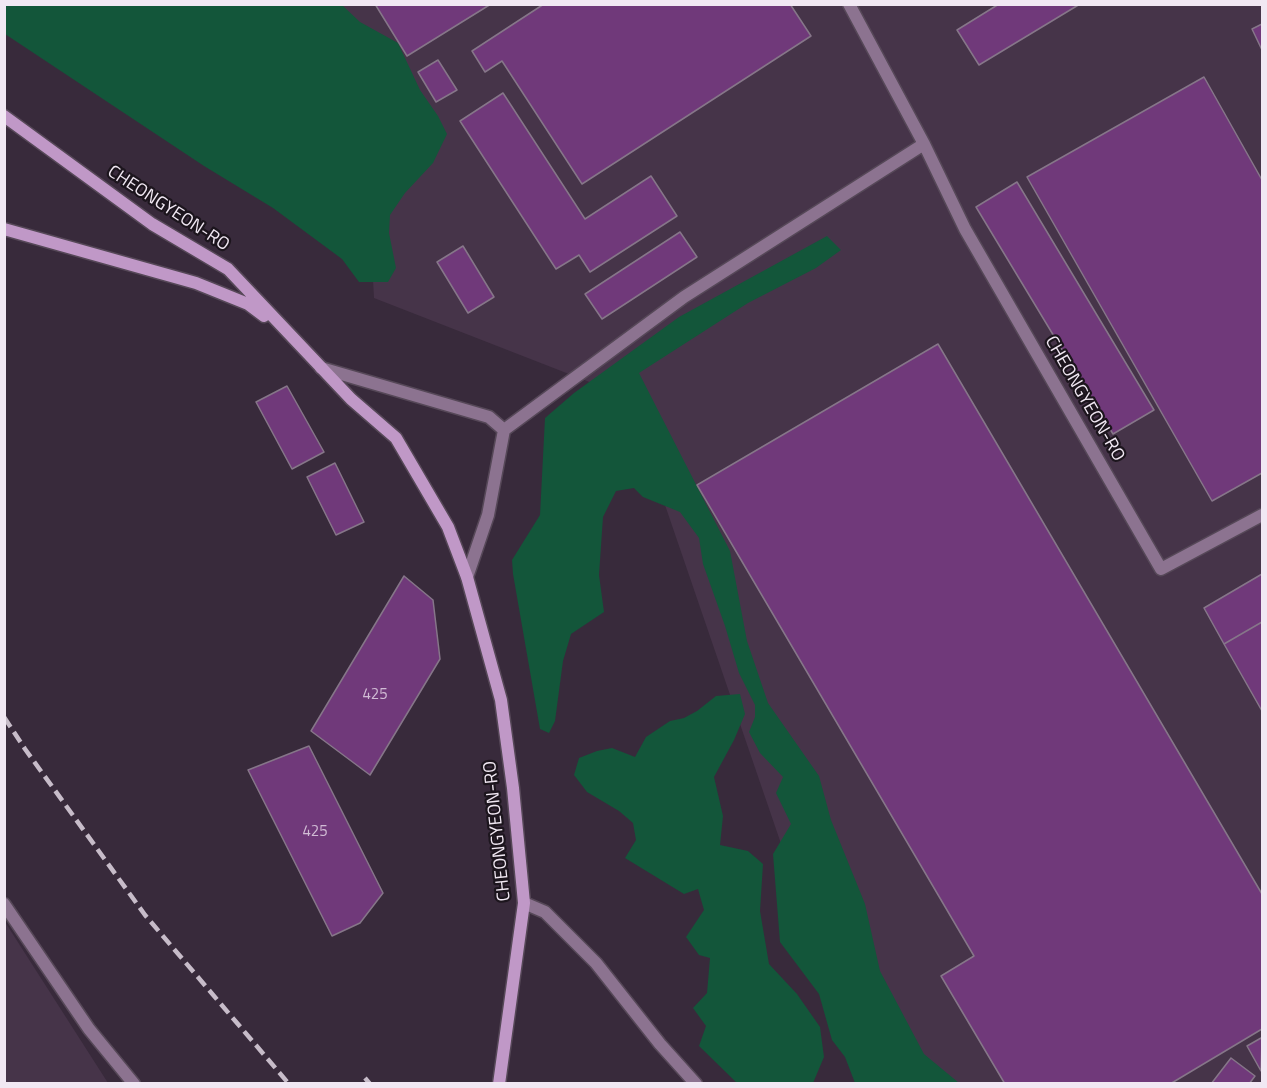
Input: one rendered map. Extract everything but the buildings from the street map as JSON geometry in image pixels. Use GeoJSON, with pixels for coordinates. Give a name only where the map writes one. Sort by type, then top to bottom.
{"type":"FeatureCollection","features":[{"type":"Feature","properties":{"kind":"main road","name":"CHEONGYEON-RO"},"geometry":{"type":"LineString","coordinates":[[4,116],[152,224],[228,269],[351,399],[396,438],[448,526],[467,577],[501,700],[513,788],[524,903],[499,1083]]}},
{"type":"Feature","properties":{"kind":"main road","name":"CHEONGYEON-RO"},"geometry":{"type":"LineString","coordinates":[[4,229],[196,283],[248,304],[299,345]]}},
{"type":"Feature","properties":{"kind":"street","name":"CHEONGYEON-RO"},"geometry":{"type":"LineString","coordinates":[[849,4],[924,144],[965,229],[1161,569],[1263,515]]}},
{"type":"Feature","properties":{"kind":"street"},"geometry":{"type":"LineString","coordinates":[[467,577],[488,515],[504,430],[684,297],[924,144]]}},
{"type":"Feature","properties":{"kind":"street"},"geometry":{"type":"LineString","coordinates":[[321,368],[489,417],[504,430]]}},
{"type":"Feature","properties":{"kind":"street"},"geometry":{"type":"LineString","coordinates":[[524,903],[545,912],[596,963],[660,1044],[696,1083]]}},
{"type":"Feature","properties":{"kind":"street"},"geometry":{"type":"LineString","coordinates":[[4,904],[88,1029],[134,1083]]}},
{"type":"Feature","properties":{"kind":"shaded area"},"geometry":{"type":"Polygon","coordinates":[[[326,5],[1262,5],[1262,1083],[863,1083],[628,397],[374,298],[369,205],[326,5]]]}},
{"type":"Feature","properties":{"kind":"shaded area"},"geometry":{"type":"Polygon","coordinates":[[[5,922],[108,1083],[5,1083],[5,922]]]}},
{"type":"Feature","properties":{"kind":"green space"},"geometry":{"type":"Polygon","coordinates":[[[4,5],[342,5],[360,22],[398,43],[420,90],[447,134],[433,163],[405,193],[390,215],[389,233],[396,268],[388,282],[359,282],[342,259],[273,208],[204,166],[5,34],[4,5]]]}},
{"type":"Feature","properties":{"kind":"green space"},"geometry":{"type":"Polygon","coordinates":[[[827,236],[841,250],[816,268],[748,303],[639,373],[730,551],[747,641],[768,703],[819,776],[831,820],[865,904],[880,971],[924,1054],[959,1083],[855,1083],[845,1057],[832,1040],[819,994],[780,942],[773,854],[791,824],[776,793],[783,777],[760,753],[749,732],[755,717],[755,705],[739,673],[703,564],[699,538],[680,512],[643,497],[634,488],[616,491],[603,517],[599,575],[604,612],[571,634],[563,661],[555,721],[549,733],[540,729],[513,574],[512,560],[540,515],[545,418],[574,393],[679,317],[827,236]]]}},
{"type":"Feature","properties":{"kind":"green space"},"geometry":{"type":"Polygon","coordinates":[[[740,694],[745,714],[714,777],[723,816],[720,845],[748,851],[763,864],[760,911],[769,964],[797,994],[820,1027],[824,1057],[813,1083],[737,1083],[699,1046],[706,1026],[693,1008],[707,993],[710,958],[699,955],[686,937],[704,910],[698,889],[684,894],[625,858],[636,840],[633,823],[619,811],[587,792],[574,775],[579,758],[612,748],[635,757],[646,737],[670,721],[684,718],[697,711],[716,696],[740,694]]]}},
{"type":"Feature","properties":{"kind":"railway"},"geometry":{"type":"LineString","coordinates":[[4,717],[145,915],[289,1084]]}},
{"type":"Feature","properties":{"kind":"railway"},"geometry":{"type":"LineString","coordinates":[[365,1078],[370,1084]]}}]}
